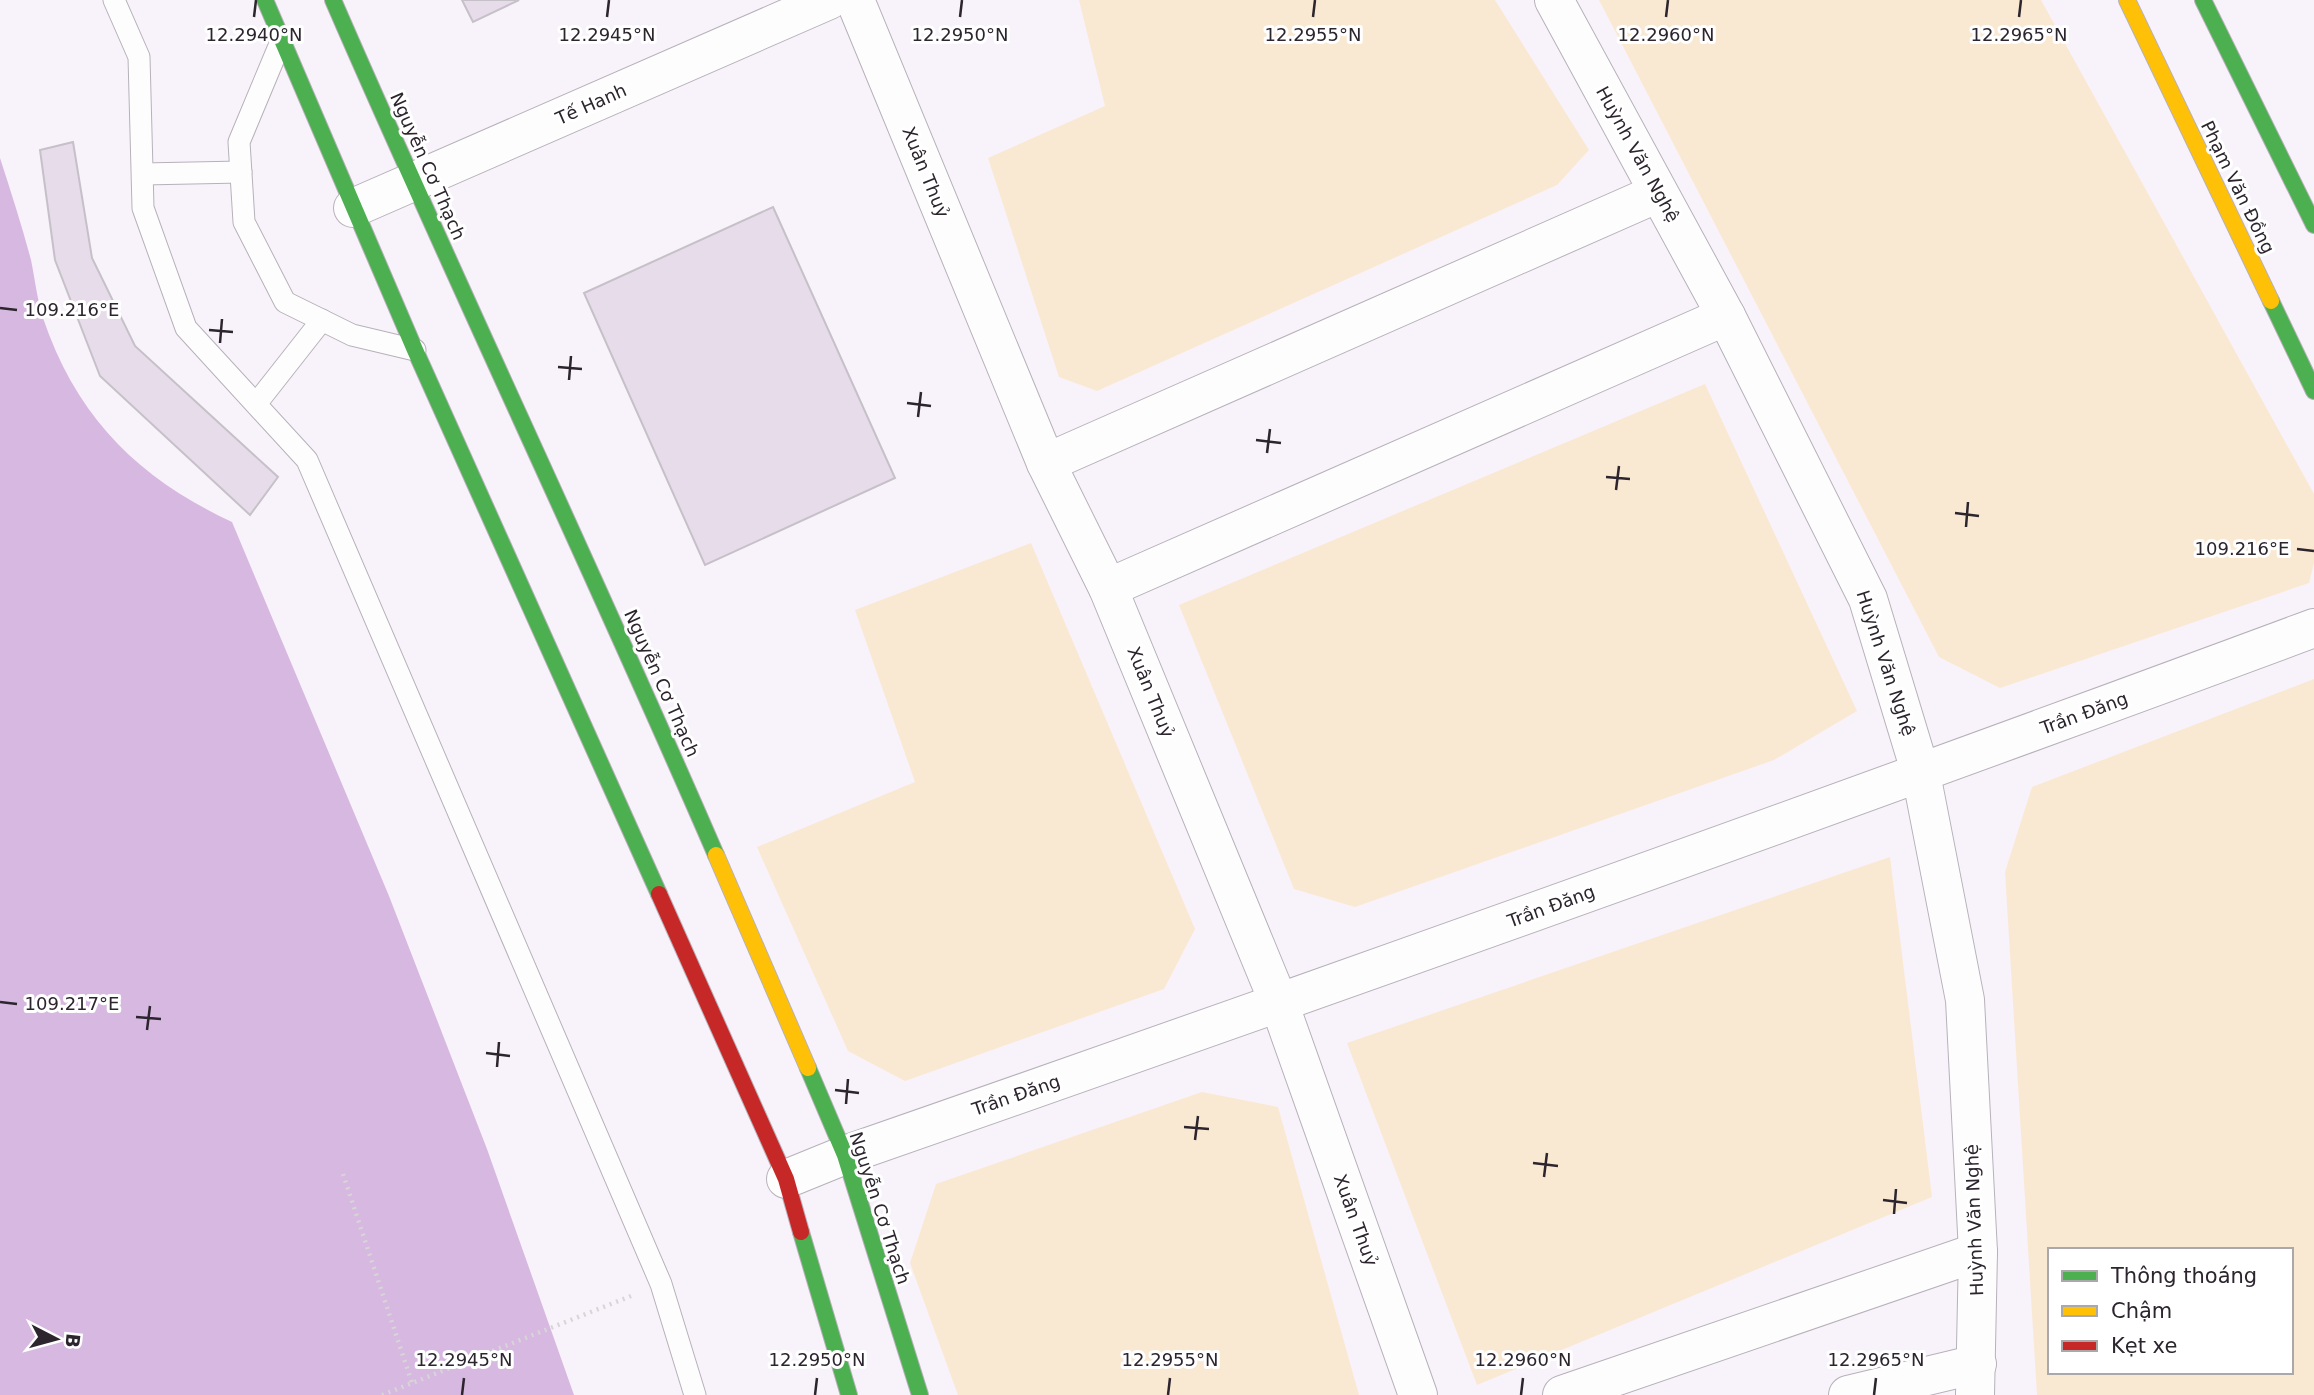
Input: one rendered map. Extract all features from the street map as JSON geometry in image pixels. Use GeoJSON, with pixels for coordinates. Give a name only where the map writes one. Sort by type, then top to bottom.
{"type":"FeatureCollection","features":[{"type":"Feature","properties":{"kind":"street"},"geometry":{"type":"LineString","coordinates":[[265,0],[415,350],[786,1180],[849,1395]]}},
{"type":"Feature","properties":{"kind":"street","name":"Nguyễn Cơ Thạch"},"geometry":{"type":"LineString","coordinates":[[333,0],[412,182],[632,661],[845,1155],[920,1395]]}},
{"type":"Feature","properties":{"kind":"street","name":"Tế Hanh"},"geometry":{"type":"LineString","coordinates":[[353,208],[829,0]]}},
{"type":"Feature","properties":{"kind":"street","name":"Xuân Thuỷ"},"geometry":{"type":"LineString","coordinates":[[855,0],[1046,463],[1108,587],[1279,1003],[1418,1395]]}},
{"type":"Feature","properties":{"kind":"street","name":"Huỳnh Văn Nghệ"},"geometry":{"type":"LineString","coordinates":[[1554,0],[1726,316],[1868,599],[1921,774],[1965,1000],[1978,1252],[1976,1380]]}},
{"type":"Feature","properties":{"kind":"street","name":"Phạm Văn Đồng"},"geometry":{"type":"LineString","coordinates":[[2127,0],[2314,391]]}},
{"type":"Feature","properties":{"kind":"street"},"geometry":{"type":"LineString","coordinates":[[2203,0],[2314,225]]}},
{"type":"Feature","properties":{"kind":"street"},"geometry":{"type":"LineString","coordinates":[[1046,463],[1658,193]]}},
{"type":"Feature","properties":{"kind":"street"},"geometry":{"type":"LineString","coordinates":[[1108,587],[1726,316]]}},
{"type":"Feature","properties":{"kind":"street","name":"Trần Đăng"},"geometry":{"type":"LineString","coordinates":[[786,1180],[845,1155],[1921,774],[2314,628]]}},
{"type":"Feature","properties":{"kind":"street"},"geometry":{"type":"LineString","coordinates":[[1562,1395],[1978,1252]]}},
{"type":"Feature","properties":{"kind":"street"},"geometry":{"type":"LineString","coordinates":[[1848,1395],[1976,1380]]}},
{"type":"Feature","properties":{"kind":"lane"},"geometry":{"type":"LineString","coordinates":[[114,0],[139,57],[143,208],[186,328],[307,460],[661,1284],[695,1395]]}},
{"type":"Feature","properties":{"kind":"lane"},"geometry":{"type":"LineString","coordinates":[[282,38],[239,142],[244,222],[285,302],[352,335],[415,350]]}},
{"type":"Feature","properties":{"kind":"lane"},"geometry":{"type":"LineString","coordinates":[[143,174],[241,172]]}},
{"type":"Feature","properties":{"kind":"lane"},"geometry":{"type":"LineString","coordinates":[[256,404],[322,320]]}},
{"type":"Feature","properties":{"kind":"path"},"geometry":{"type":"LineString","coordinates":[[343,1174],[412,1383]]}},
{"type":"Feature","properties":{"kind":"path"},"geometry":{"type":"LineString","coordinates":[[382,1395],[661,1284]]}},
{"type":"Feature","properties":{"kind":"shaded area"},"geometry":{"type":"Polygon","coordinates":[[[1079,0],[1495,0],[1589,150],[1557,185],[1097,391],[1059,377],[988,158],[1105,106],[1079,0]]]}},
{"type":"Feature","properties":{"kind":"shaded area"},"geometry":{"type":"Polygon","coordinates":[[[1599,0],[2041,0],[2314,494],[2314,563],[2309,583],[2000,688],[1939,657],[1599,0]]]}},
{"type":"Feature","properties":{"kind":"shaded area"},"geometry":{"type":"Polygon","coordinates":[[[0,158],[31,260],[43,318],[57,354],[74,386],[115,441],[140,464],[198,505],[232,522],[389,896],[487,1149],[574,1395],[0,1395],[0,158]]]}},
{"type":"Feature","properties":{"kind":"shaded area"},"geometry":{"type":"Polygon","coordinates":[[[1705,384],[1857,711],[1774,760],[1355,907],[1294,889],[1179,605],[1705,384]]]}},
{"type":"Feature","properties":{"kind":"shaded area"},"geometry":{"type":"Polygon","coordinates":[[[1031,543],[1195,929],[1164,989],[905,1081],[848,1051],[757,847],[915,782],[855,610],[1031,543]]]}},
{"type":"Feature","properties":{"kind":"shaded area"},"geometry":{"type":"Polygon","coordinates":[[[2314,679],[2314,1395],[2037,1395],[2005,872],[2032,787],[2314,679]]]}},
{"type":"Feature","properties":{"kind":"shaded area"},"geometry":{"type":"Polygon","coordinates":[[[1890,857],[1932,1197],[1477,1385],[1347,1043],[1890,857]]]}},
{"type":"Feature","properties":{"kind":"shaded area"},"geometry":{"type":"Polygon","coordinates":[[[1202,1092],[1278,1107],[1359,1395],[958,1395],[910,1263],[936,1184],[1202,1092]]]}},
{"type":"Feature","properties":{"kind":"building"},"geometry":{"type":"Polygon","coordinates":[[[462,0],[519,0],[473,22],[462,0]]]}},
{"type":"Feature","properties":{"kind":"building"},"geometry":{"type":"Polygon","coordinates":[[[73,142],[92,258],[135,346],[278,477],[250,515],[100,376],[55,260],[40,150],[73,142]]]}},
{"type":"Feature","properties":{"kind":"building"},"geometry":{"type":"Polygon","coordinates":[[[773,207],[895,478],[705,565],[584,293],[773,207]]]}},
{"type":"Feature","properties":{"kind":"traffic: fast"},"geometry":{"type":"LineString","coordinates":[[265,0],[415,350],[659,894]]}},
{"type":"Feature","properties":{"kind":"traffic: fast"},"geometry":{"type":"LineString","coordinates":[[333,0],[716,855]]}},
{"type":"Feature","properties":{"kind":"traffic: fast"},"geometry":{"type":"LineString","coordinates":[[2203,0],[2314,225]]}},
{"type":"Feature","properties":{"kind":"traffic: fast"},"geometry":{"type":"LineString","coordinates":[[2271,301],[2314,391]]}},
{"type":"Feature","properties":{"kind":"traffic: fast"},"geometry":{"type":"LineString","coordinates":[[808,1068],[845,1155],[920,1395]]}},
{"type":"Feature","properties":{"kind":"traffic: fast"},"geometry":{"type":"LineString","coordinates":[[801,1232],[849,1395]]}},
{"type":"Feature","properties":{"kind":"traffic: slow"},"geometry":{"type":"LineString","coordinates":[[2127,0],[2271,301]]}},
{"type":"Feature","properties":{"kind":"traffic: slow"},"geometry":{"type":"LineString","coordinates":[[716,855],[808,1068]]}},
{"type":"Feature","properties":{"kind":"traffic: jam"},"geometry":{"type":"LineString","coordinates":[[659,894],[786,1179],[801,1232]]}}]}
